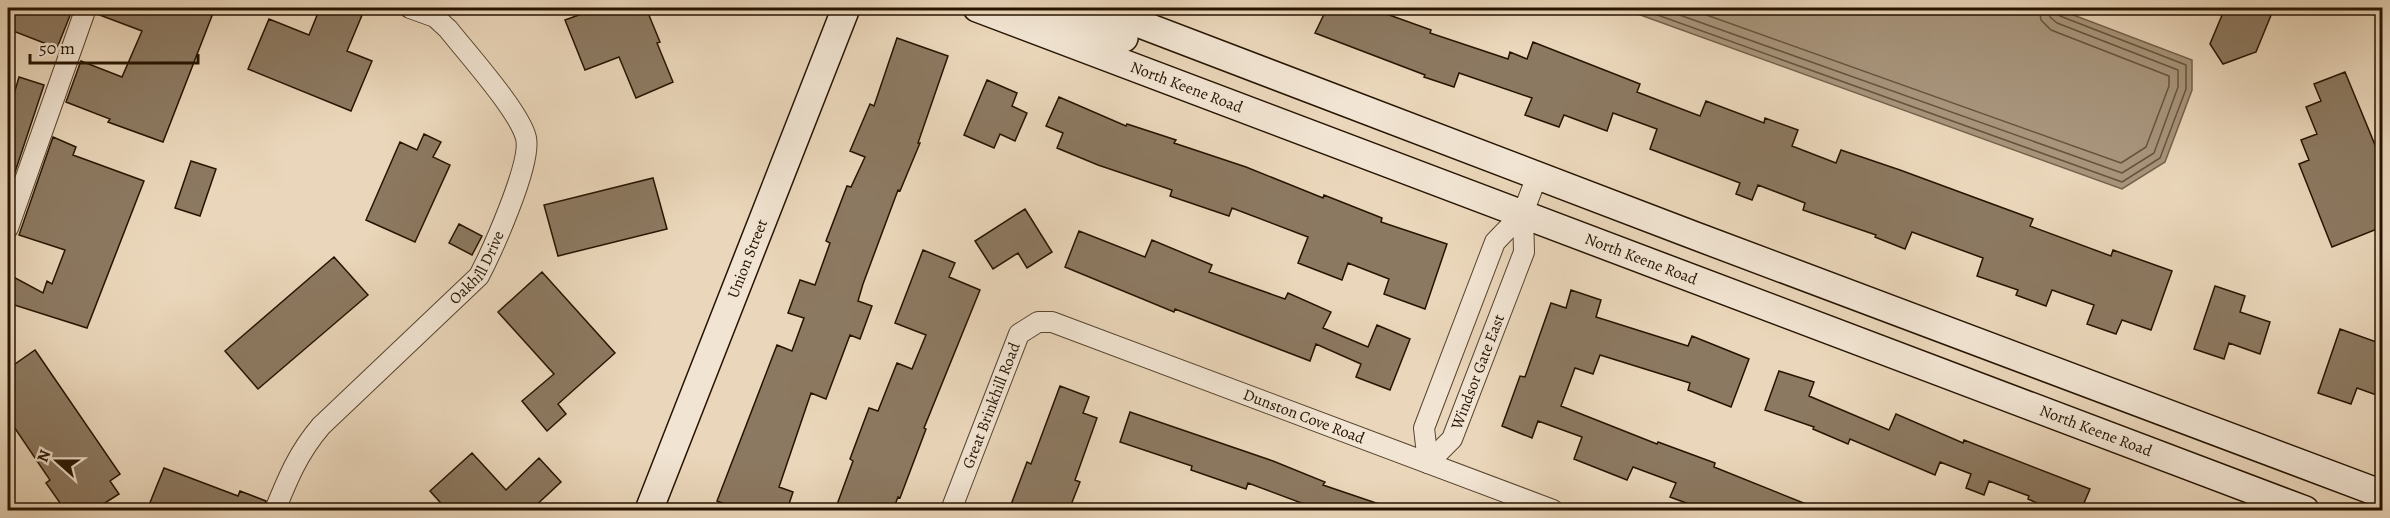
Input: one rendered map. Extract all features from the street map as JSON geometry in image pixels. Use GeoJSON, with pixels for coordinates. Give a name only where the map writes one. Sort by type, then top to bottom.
{"type":"FeatureCollection","features":[{"type":"Feature","properties":{"kind":"main road","name":"Union Street"},"geometry":{"type":"LineString","coordinates":[[649,510],[846,8]]}},
{"type":"Feature","properties":{"kind":"main road","name":"North Keene Road"},"geometry":{"type":"LineString","coordinates":[[977,8],[2305,510]]}},
{"type":"Feature","properties":{"kind":"main road"},"geometry":{"type":"LineString","coordinates":[[1045,8],[1249,86],[1349,104]]}},
{"type":"Feature","properties":{"kind":"main road"},"geometry":{"type":"LineString","coordinates":[[1098,8],[2382,494]]}},
{"type":"Feature","properties":{"kind":"street"},"geometry":{"type":"LineString","coordinates":[[8,228],[86,8]]}},
{"type":"Feature","properties":{"kind":"street","name":"Oakhill Drive"},"geometry":{"type":"LineString","coordinates":[[275,510],[293,466],[315,432],[479,276],[488,259],[526,160],[526,139],[519,120],[448,29],[435,17],[410,8]]}},
{"type":"Feature","properties":{"kind":"street","name":"Windsor Gate East"},"geometry":{"type":"LineString","coordinates":[[1428,463],[1452,439],[1524,252],[1523,213],[1537,176]]}},
{"type":"Feature","properties":{"kind":"street","name":"Windsor Gate East"},"geometry":{"type":"LineString","coordinates":[[1428,463],[1424,428],[1496,242],[1523,213]]}},
{"type":"Feature","properties":{"kind":"street","name":"Great Brinkhill Road"},"geometry":{"type":"LineString","coordinates":[[951,510],[1019,334],[1038,322],[1052,322]]}},
{"type":"Feature","properties":{"kind":"street","name":"Dunston Cove Road"},"geometry":{"type":"LineString","coordinates":[[1052,322],[1553,510]]}},
{"type":"Feature","properties":{"kind":"water"},"geometry":{"type":"Polygon","coordinates":[[[1621,8],[2055,8],[2192,60],[2192,90],[2165,162],[2122,189],[1621,8]]]}},
{"type":"Feature","properties":{"kind":"building"},"geometry":{"type":"Polygon","coordinates":[[[8,8],[73,8],[57,48],[8,29],[8,8]]]}},
{"type":"Feature","properties":{"kind":"building"},"geometry":{"type":"Polygon","coordinates":[[[98,8],[215,8],[163,142],[108,122],[110,119],[66,102],[81,61],[122,77],[142,31],[97,14],[98,8]]]}},
{"type":"Feature","properties":{"kind":"building"},"geometry":{"type":"Polygon","coordinates":[[[320,8],[365,8],[347,51],[372,61],[351,111],[248,69],[269,19],[309,35],[320,8]]]}},
{"type":"Feature","properties":{"kind":"building"},"geometry":{"type":"Polygon","coordinates":[[[598,8],[646,8],[673,82],[636,98],[619,57],[585,70],[565,20],[598,8]]]}},
{"type":"Feature","properties":{"kind":"building"},"geometry":{"type":"Polygon","coordinates":[[[1327,8],[1370,8],[1431,30],[1430,33],[1508,59],[1510,52],[1527,59],[1533,42],[1640,84],[1637,92],[1700,116],[1706,101],[1764,123],[1765,118],[1798,130],[1792,146],[1836,163],[1841,150],[2033,219],[2030,226],[2111,256],[2113,250],[2172,271],[2151,330],[2122,320],[2116,334],[2087,324],[2094,305],[2052,290],[2046,306],[2016,295],[2018,290],[1977,276],[1983,258],[1912,232],[1905,249],[1875,237],[1876,235],[1803,210],[1805,203],[1758,185],[1752,200],[1736,194],[1740,183],[1650,149],[1657,129],[1613,113],[1607,131],[1564,115],[1559,127],[1525,115],[1532,98],[1459,73],[1454,87],[1315,33],[1327,8]]]}},
{"type":"Feature","properties":{"kind":"building"},"geometry":{"type":"Polygon","coordinates":[[[2225,8],[2274,8],[2256,52],[2223,64],[2210,44],[2225,8]]]}},
{"type":"Feature","properties":{"kind":"building"},"geometry":{"type":"Polygon","coordinates":[[[897,38],[948,56],[918,143],[920,143],[900,191],[898,190],[863,284],[858,301],[872,306],[860,339],[850,335],[826,399],[811,393],[779,487],[793,492],[787,510],[732,510],[733,507],[717,501],[777,345],[792,351],[804,318],[788,313],[800,280],[815,285],[830,243],[826,241],[847,186],[851,187],[865,157],[850,151],[870,104],[874,106],[897,38]]]}},
{"type":"Feature","properties":{"kind":"building"},"geometry":{"type":"Polygon","coordinates":[[[2345,72],[2382,162],[2382,227],[2332,247],[2299,164],[2309,160],[2301,140],[2317,134],[2306,107],[2321,101],[2314,84],[2345,72]]]}},
{"type":"Feature","properties":{"kind":"building"},"geometry":{"type":"Polygon","coordinates":[[[19,77],[44,85],[11,184],[8,183],[8,114],[19,77]]]}},
{"type":"Feature","properties":{"kind":"building"},"geometry":{"type":"Polygon","coordinates":[[[987,80],[1017,93],[1012,106],[1027,113],[1015,141],[1000,134],[994,148],[964,135],[987,80]]]}},
{"type":"Feature","properties":{"kind":"building"},"geometry":{"type":"Polygon","coordinates":[[[1059,97],[1126,126],[1127,124],[1176,140],[1174,143],[1246,167],[1323,198],[1324,195],[1382,218],[1381,222],[1447,244],[1425,309],[1384,294],[1389,279],[1348,263],[1342,280],[1298,263],[1308,237],[1232,208],[1229,216],[1170,196],[1172,190],[1098,165],[1057,148],[1063,133],[1046,126],[1059,97]]]}},
{"type":"Feature","properties":{"kind":"building"},"geometry":{"type":"Polygon","coordinates":[[[424,134],[441,142],[433,157],[450,165],[415,242],[366,220],[400,142],[417,150],[424,134]]]}},
{"type":"Feature","properties":{"kind":"building"},"geometry":{"type":"Polygon","coordinates":[[[53,137],[76,147],[73,155],[144,181],[87,328],[8,303],[8,274],[43,293],[47,281],[52,284],[65,250],[19,235],[53,137]]]}},
{"type":"Feature","properties":{"kind":"building"},"geometry":{"type":"Polygon","coordinates":[[[191,161],[216,169],[200,216],[175,208],[191,161]]]}},
{"type":"Feature","properties":{"kind":"building"},"geometry":{"type":"Polygon","coordinates":[[[653,178],[667,229],[558,256],[544,205],[653,178]]]}},
{"type":"Feature","properties":{"kind":"building"},"geometry":{"type":"Polygon","coordinates":[[[1025,209],[1052,252],[1027,268],[1018,253],[993,269],[975,241],[1025,209]]]}},
{"type":"Feature","properties":{"kind":"building"},"geometry":{"type":"Polygon","coordinates":[[[459,224],[482,236],[472,255],[449,243],[459,224]]]}},
{"type":"Feature","properties":{"kind":"building"},"geometry":{"type":"Polygon","coordinates":[[[1079,231],[1145,257],[1152,240],[1212,265],[1209,272],[1285,299],[1288,293],[1331,312],[1323,328],[1368,347],[1377,325],[1410,339],[1390,390],[1356,377],[1361,364],[1316,344],[1310,361],[1175,309],[1174,312],[1065,267],[1079,231]]]}},
{"type":"Feature","properties":{"kind":"building"},"geometry":{"type":"Polygon","coordinates":[[[923,250],[955,263],[949,277],[980,290],[924,428],[926,429],[900,498],[898,497],[893,510],[835,510],[853,461],[850,459],[869,408],[878,411],[897,363],[912,369],[926,335],[895,323],[923,250]]]}},
{"type":"Feature","properties":{"kind":"building"},"geometry":{"type":"Polygon","coordinates":[[[334,257],[368,295],[258,389],[225,351],[334,257]]]}},
{"type":"Feature","properties":{"kind":"building"},"geometry":{"type":"Polygon","coordinates":[[[542,272],[615,353],[558,404],[566,414],[547,431],[522,401],[554,374],[498,312],[542,272]]]}},
{"type":"Feature","properties":{"kind":"building"},"geometry":{"type":"Polygon","coordinates":[[[2215,286],[2245,296],[2240,312],[2270,322],[2260,354],[2229,343],[2224,359],[2194,349],[2215,286]]]}},
{"type":"Feature","properties":{"kind":"building"},"geometry":{"type":"Polygon","coordinates":[[[1571,290],[1601,300],[1596,317],[1688,346],[1692,336],[1749,359],[1731,407],[1688,390],[1690,383],[1600,355],[1593,374],[1575,368],[1561,406],[1657,444],[1658,442],[1715,463],[1714,467],[1821,510],[1705,510],[1670,497],[1676,483],[1633,467],[1627,480],[1574,459],[1582,437],[1538,421],[1532,438],[1502,426],[1520,376],[1525,377],[1551,303],[1566,308],[1571,290]]]}},
{"type":"Feature","properties":{"kind":"building"},"geometry":{"type":"Polygon","coordinates":[[[2340,329],[2382,344],[2382,397],[2357,388],[2351,404],[2318,393],[2340,329]]]}},
{"type":"Feature","properties":{"kind":"building"},"geometry":{"type":"Polygon","coordinates":[[[35,350],[120,474],[110,481],[119,494],[94,510],[65,510],[46,483],[50,480],[8,418],[8,369],[35,350]]]}},
{"type":"Feature","properties":{"kind":"building"},"geometry":{"type":"Polygon","coordinates":[[[1779,371],[1814,382],[1809,396],[1889,430],[1896,414],[1963,443],[1964,440],[2090,489],[2081,510],[2042,510],[2044,506],[2028,499],[2029,496],[1989,481],[1984,495],[1966,488],[1971,474],[1940,462],[1935,475],[1850,439],[1848,444],[1813,429],[1814,427],[1765,410],[1779,371]]]}},
{"type":"Feature","properties":{"kind":"building"},"geometry":{"type":"Polygon","coordinates":[[[1060,386],[1089,397],[1083,413],[1097,418],[1075,480],[1080,482],[1069,510],[1009,510],[1027,462],[1031,464],[1060,386]]]}},
{"type":"Feature","properties":{"kind":"building"},"geometry":{"type":"Polygon","coordinates":[[[1130,412],[1273,461],[1325,482],[1323,485],[1388,507],[1388,510],[1320,510],[1248,483],[1246,489],[1191,470],[1192,466],[1120,442],[1130,412]]]}},
{"type":"Feature","properties":{"kind":"building"},"geometry":{"type":"Polygon","coordinates":[[[472,453],[506,490],[539,458],[561,482],[531,510],[447,510],[430,491],[472,453]]]}},
{"type":"Feature","properties":{"kind":"building"},"geometry":{"type":"Polygon","coordinates":[[[164,468],[238,496],[240,491],[266,501],[263,510],[147,510],[164,468]]]}}]}
